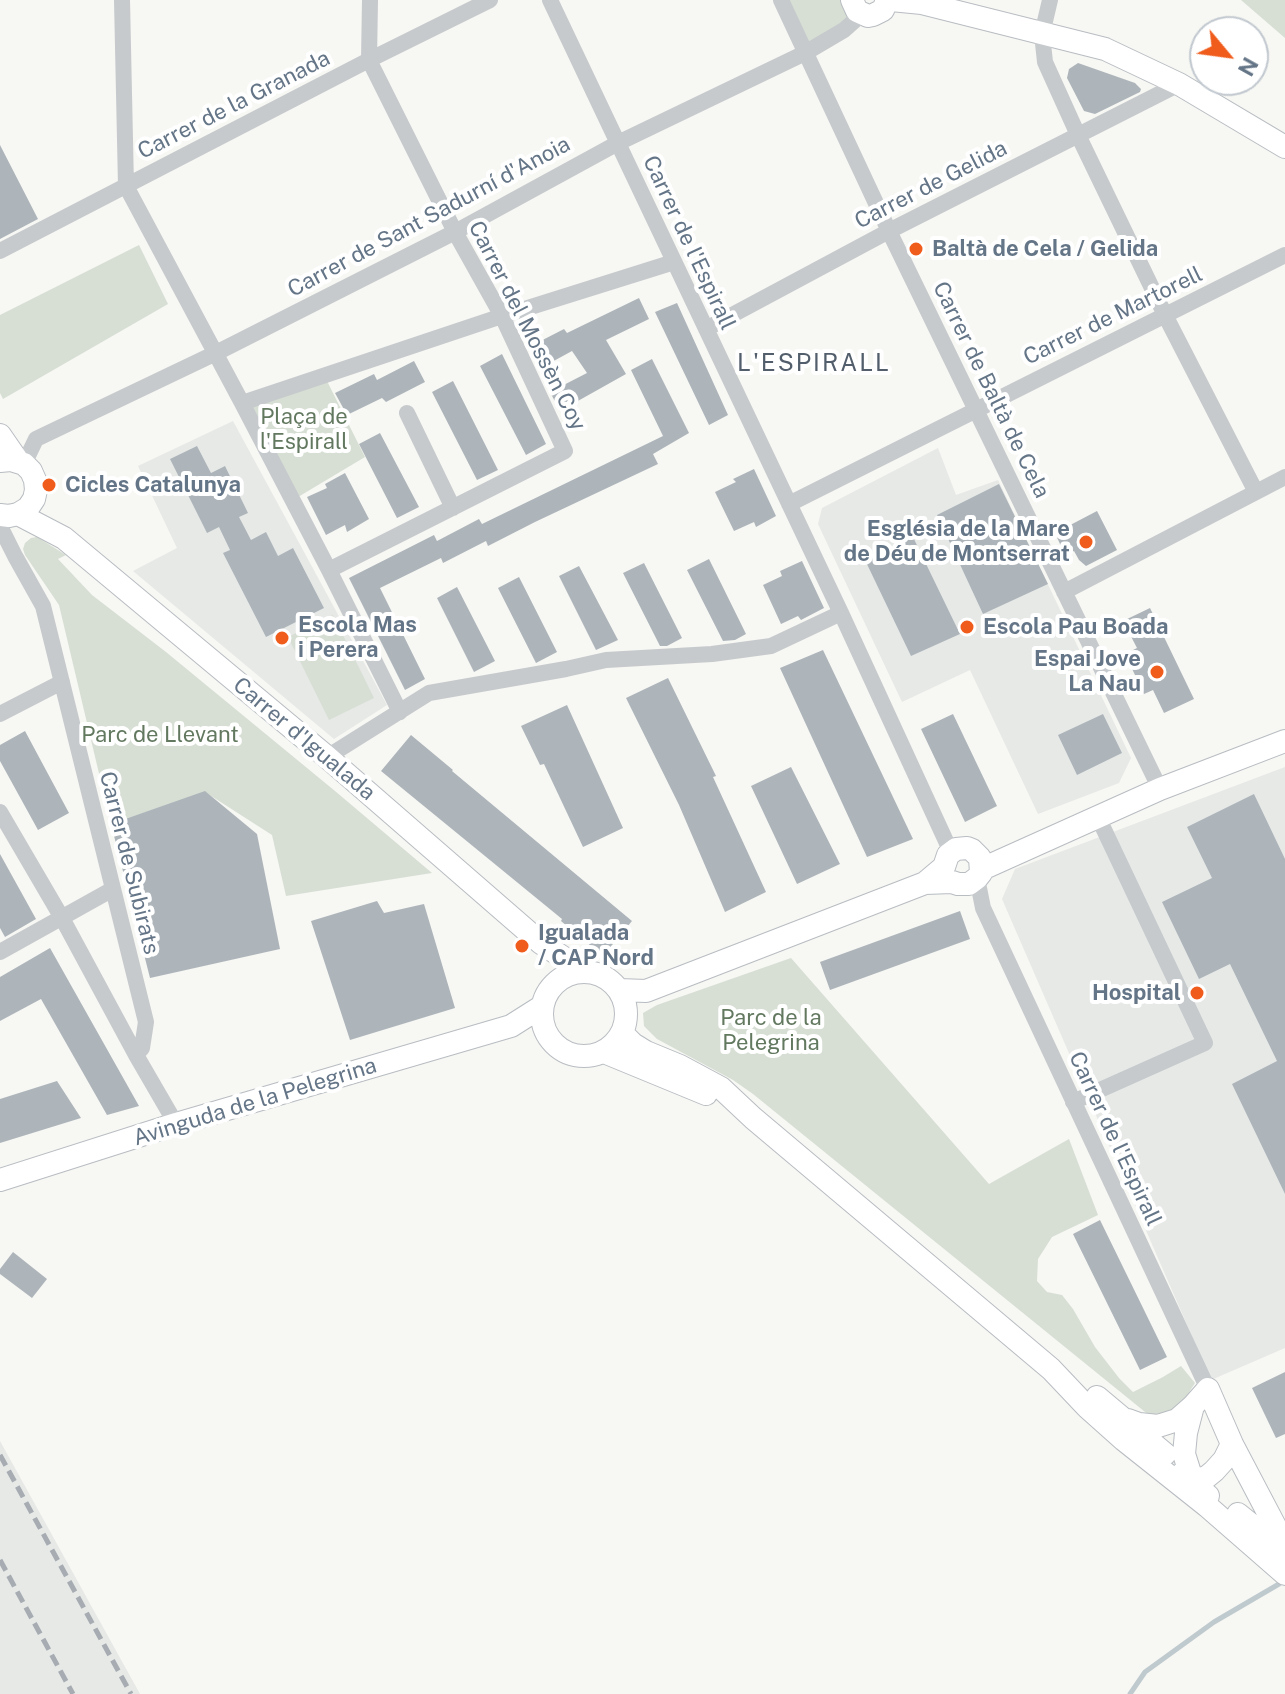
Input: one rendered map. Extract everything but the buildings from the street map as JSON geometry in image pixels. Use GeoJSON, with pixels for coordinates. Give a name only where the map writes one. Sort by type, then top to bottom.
{"type":"FeatureCollection","features":[{"type":"Feature","properties":{"kind":"street"},"geometry":{"type":"LineString","coordinates":[[122,0],[126,186],[216,353],[400,712]]}},
{"type":"Feature","properties":{"kind":"street","name":"Carrer del Mossèn Coy"},"geometry":{"type":"LineString","coordinates":[[370,0],[369,60],[455,232],[502,316],[565,451],[453,508]]}},
{"type":"Feature","properties":{"kind":"street","name":"Carrer de la Granada"},"geometry":{"type":"LineString","coordinates":[[0,251],[490,0]]}},
{"type":"Feature","properties":{"kind":"street","name":"Carrer de l'Espirall"},"geometry":{"type":"LineString","coordinates":[[550,0],[983,908],[1208,1389]]}},
{"type":"Feature","properties":{"kind":"street","name":"Carrer de Baltà de Cela"},"geometry":{"type":"LineString","coordinates":[[781,0],[889,231],[1160,789]]}},
{"type":"Feature","properties":{"kind":"street"},"geometry":{"type":"LineString","coordinates":[[857,7],[873,15],[889,0],[922,3],[1105,49],[1179,84],[1285,147]]}},
{"type":"Feature","properties":{"kind":"street"},"geometry":{"type":"LineString","coordinates":[[1050,0],[1042,34],[1045,62],[1165,315],[1256,492]]}},
{"type":"Feature","properties":{"kind":"street","name":"Carrer de Sant Sadurní d'Anoia"},"geometry":{"type":"LineString","coordinates":[[14,462],[36,439],[216,353],[455,232],[618,143],[805,53],[844,30],[857,7]]}},
{"type":"Feature","properties":{"kind":"street","name":"Carrer de Gelida"},"geometry":{"type":"LineString","coordinates":[[706,329],[889,231],[1179,84]]}},
{"type":"Feature","properties":{"kind":"street","name":"Carrer de Martorell"},"geometry":{"type":"LineString","coordinates":[[789,504],[1285,255]]}},
{"type":"Feature","properties":{"kind":"street"},"geometry":{"type":"LineString","coordinates":[[242,403],[674,262]]}},
{"type":"Feature","properties":{"kind":"street"},"geometry":{"type":"LineString","coordinates":[[329,570],[453,508],[407,413]]}},
{"type":"Feature","properties":{"kind":"street"},"geometry":{"type":"LineString","coordinates":[[0,435],[14,462],[31,471],[35,480],[36,490],[13,514]]}},
{"type":"Feature","properties":{"kind":"street"},"geometry":{"type":"LineString","coordinates":[[1064,592],[1285,477]]}},
{"type":"Feature","properties":{"kind":"street","name":"Carrer d'Igualada"},"geometry":{"type":"LineString","coordinates":[[13,514],[64,538],[327,757],[541,943],[584,971]]}},
{"type":"Feature","properties":{"kind":"street","name":"Carrer de Subirats"},"geometry":{"type":"LineString","coordinates":[[13,514],[12,547],[43,606],[146,1022],[142,1048],[136,1055]]}},
{"type":"Feature","properties":{"kind":"street"},"geometry":{"type":"LineString","coordinates":[[327,757],[429,693],[606,660],[712,654],[771,646],[841,613]]}},
{"type":"Feature","properties":{"kind":"street"},"geometry":{"type":"LineString","coordinates":[[0,714],[62,682]]}},
{"type":"Feature","properties":{"kind":"street"},"geometry":{"type":"LineString","coordinates":[[619,990],[646,991],[925,883],[1018,852],[1160,789],[1285,741]]}},
{"type":"Feature","properties":{"kind":"street"},"geometry":{"type":"LineString","coordinates":[[0,812],[176,1124]]}},
{"type":"Feature","properties":{"kind":"street"},"geometry":{"type":"LineString","coordinates":[[1073,1102],[1205,1043],[1098,817]]}},
{"type":"Feature","properties":{"kind":"street"},"geometry":{"type":"LineString","coordinates":[[0,952],[113,889]]}},
{"type":"Feature","properties":{"kind":"street","name":"Carrer d'Igualada"},"geometry":{"type":"LineString","coordinates":[[541,943],[560,978]]}},
{"type":"Feature","properties":{"kind":"street"},"geometry":{"type":"LineString","coordinates":[[560,978],[584,971],[597,973],[609,980],[624,1001],[624,1023],[633,1044],[721,1088],[1051,1369],[1087,1407],[1124,1429],[1175,1470],[1203,1480],[1224,1460],[1232,1444]]}},
{"type":"Feature","properties":{"kind":"street","name":"Avinguda de la Pelegrina"},"geometry":{"type":"LineString","coordinates":[[0,1180],[176,1124],[511,1026],[541,1007],[551,986],[560,978]]}},
{"type":"Feature","properties":{"kind":"street"},"geometry":{"type":"LineString","coordinates":[[646,991],[614,1044],[604,1052],[714,1097],[753,1118]]}},
{"type":"Feature","properties":{"kind":"street"},"geometry":{"type":"LineString","coordinates":[[541,1007],[545,1033]]}},
{"type":"Feature","properties":{"kind":"street","name":"Avinguda de la Pelegrina"},"geometry":{"type":"LineString","coordinates":[[511,1026],[545,1033],[564,1052],[577,1056],[604,1052]]}},
{"type":"Feature","properties":{"kind":"street"},"geometry":{"type":"LineString","coordinates":[[1124,1429],[1139,1424],[1158,1426],[1177,1420],[1208,1389],[1232,1444],[1285,1545]]}},
{"type":"Feature","properties":{"kind":"street"},"geometry":{"type":"LineString","coordinates":[[1193,1406],[1184,1454],[1198,1487],[1231,1516],[1230,1526]]}},
{"type":"Feature","properties":{"kind":"street"},"geometry":{"type":"LineString","coordinates":[[1124,1429],[1285,1574]]}},
{"type":"Feature","properties":{"kind":"street"},"geometry":{"type":"LineString","coordinates":[[1191,1476],[1285,1552]]}},
{"type":"Feature","properties":{"kind":"shaded area","name":"Escola Mas i Perera"},"geometry":{"type":"Polygon","coordinates":[[[233,421],[387,705],[334,739],[133,571],[177,548],[138,466],[233,421]]]}},
{"type":"Feature","properties":{"kind":"shaded area","name":"Escola Pau Boada"},"geometry":{"type":"Polygon","coordinates":[[[938,448],[956,495],[998,480],[1131,758],[1119,783],[1038,814],[970,670],[902,702],[818,524],[822,508],[938,448]]]}},
{"type":"Feature","properties":{"kind":"shaded area"},"geometry":{"type":"Polygon","coordinates":[[[1285,767],[1285,1348],[1211,1380],[1002,899],[1015,869],[1285,767]]]}},
{"type":"Feature","properties":{"kind":"shaded area"},"geometry":{"type":"Polygon","coordinates":[[[0,1441],[140,1694],[0,1694],[0,1441]]]}},
{"type":"Feature","properties":{"kind":"green space"},"geometry":{"type":"Polygon","coordinates":[[[787,0],[844,0],[850,20],[809,46],[787,0]]]}},
{"type":"Feature","properties":{"kind":"green space"},"geometry":{"type":"Polygon","coordinates":[[[1241,0],[1285,0],[1285,38],[1269,24],[1269,16],[1260,16],[1241,0]]]}},
{"type":"Feature","properties":{"kind":"green space"},"geometry":{"type":"Polygon","coordinates":[[[139,245],[168,304],[3,399],[0,393],[0,315],[139,245]]]}},
{"type":"Feature","properties":{"kind":"green space","name":"Plaça de l'Espirall"},"geometry":{"type":"Polygon","coordinates":[[[324,375],[365,457],[293,500],[242,403],[324,375]]]}},
{"type":"Feature","properties":{"kind":"green space","name":"Parc de Llevant"},"geometry":{"type":"Polygon","coordinates":[[[37,537],[66,555],[58,559],[92,595],[166,652],[432,873],[286,896],[272,835],[205,792],[111,824],[59,605],[23,549],[25,543],[37,537]]]}},
{"type":"Feature","properties":{"kind":"green space"},"geometry":{"type":"Polygon","coordinates":[[[333,615],[374,698],[329,720],[288,637],[333,615]]]}},
{"type":"Feature","properties":{"kind":"green space","name":"Parc de la Pelegrina"},"geometry":{"type":"Polygon","coordinates":[[[791,958],[989,1184],[1069,1139],[1098,1215],[1052,1237],[1038,1259],[1037,1281],[1047,1292],[1062,1295],[1095,1347],[1133,1392],[1181,1366],[1195,1383],[1179,1408],[1162,1416],[1150,1416],[753,1094],[657,1039],[644,1026],[643,1013],[657,1005],[791,958]]]}},
{"type":"Feature","properties":{"kind":"waterway"},"geometry":{"type":"LineString","coordinates":[[1130,1694],[1145,1672],[1214,1622],[1279,1584]]}},
{"type":"Feature","properties":{"kind":"railway"},"geometry":{"type":"LineString","coordinates":[[0,1455],[131,1694]]}},
{"type":"Feature","properties":{"kind":"railway"},"geometry":{"type":"LineString","coordinates":[[0,1560],[73,1694]]}},
{"type":"Feature","properties":{"kind":"place","name":"Baltà de Cela / Gelida"},"geometry":{"type":"Point","coordinates":[916,249]}},
{"type":"Feature","properties":{"kind":"place","name":"Cicles Catalunya"},"geometry":{"type":"Point","coordinates":[49,485]}},
{"type":"Feature","properties":{"kind":"place","name":"Església de la Mare de Déu de Montserrat"},"geometry":{"type":"Point","coordinates":[1086,542]}},
{"type":"Feature","properties":{"kind":"place","name":"Escola Pau Boada"},"geometry":{"type":"Point","coordinates":[967,627]}},
{"type":"Feature","properties":{"kind":"place","name":"Escola Mas i Perera"},"geometry":{"type":"Point","coordinates":[282,638]}},
{"type":"Feature","properties":{"kind":"place","name":"Espai Jove La Nau"},"geometry":{"type":"Point","coordinates":[1157,672]}},
{"type":"Feature","properties":{"kind":"place","name":"Igualada / CAP Nord"},"geometry":{"type":"Point","coordinates":[522,946]}},
{"type":"Feature","properties":{"kind":"place","name":"Hospital"},"geometry":{"type":"Point","coordinates":[1197,993]}},
{"type":"Feature","properties":{"kind":"district","name":"L'ESPIRALL"},"geometry":{"type":"Point","coordinates":[814,364]}}]}
